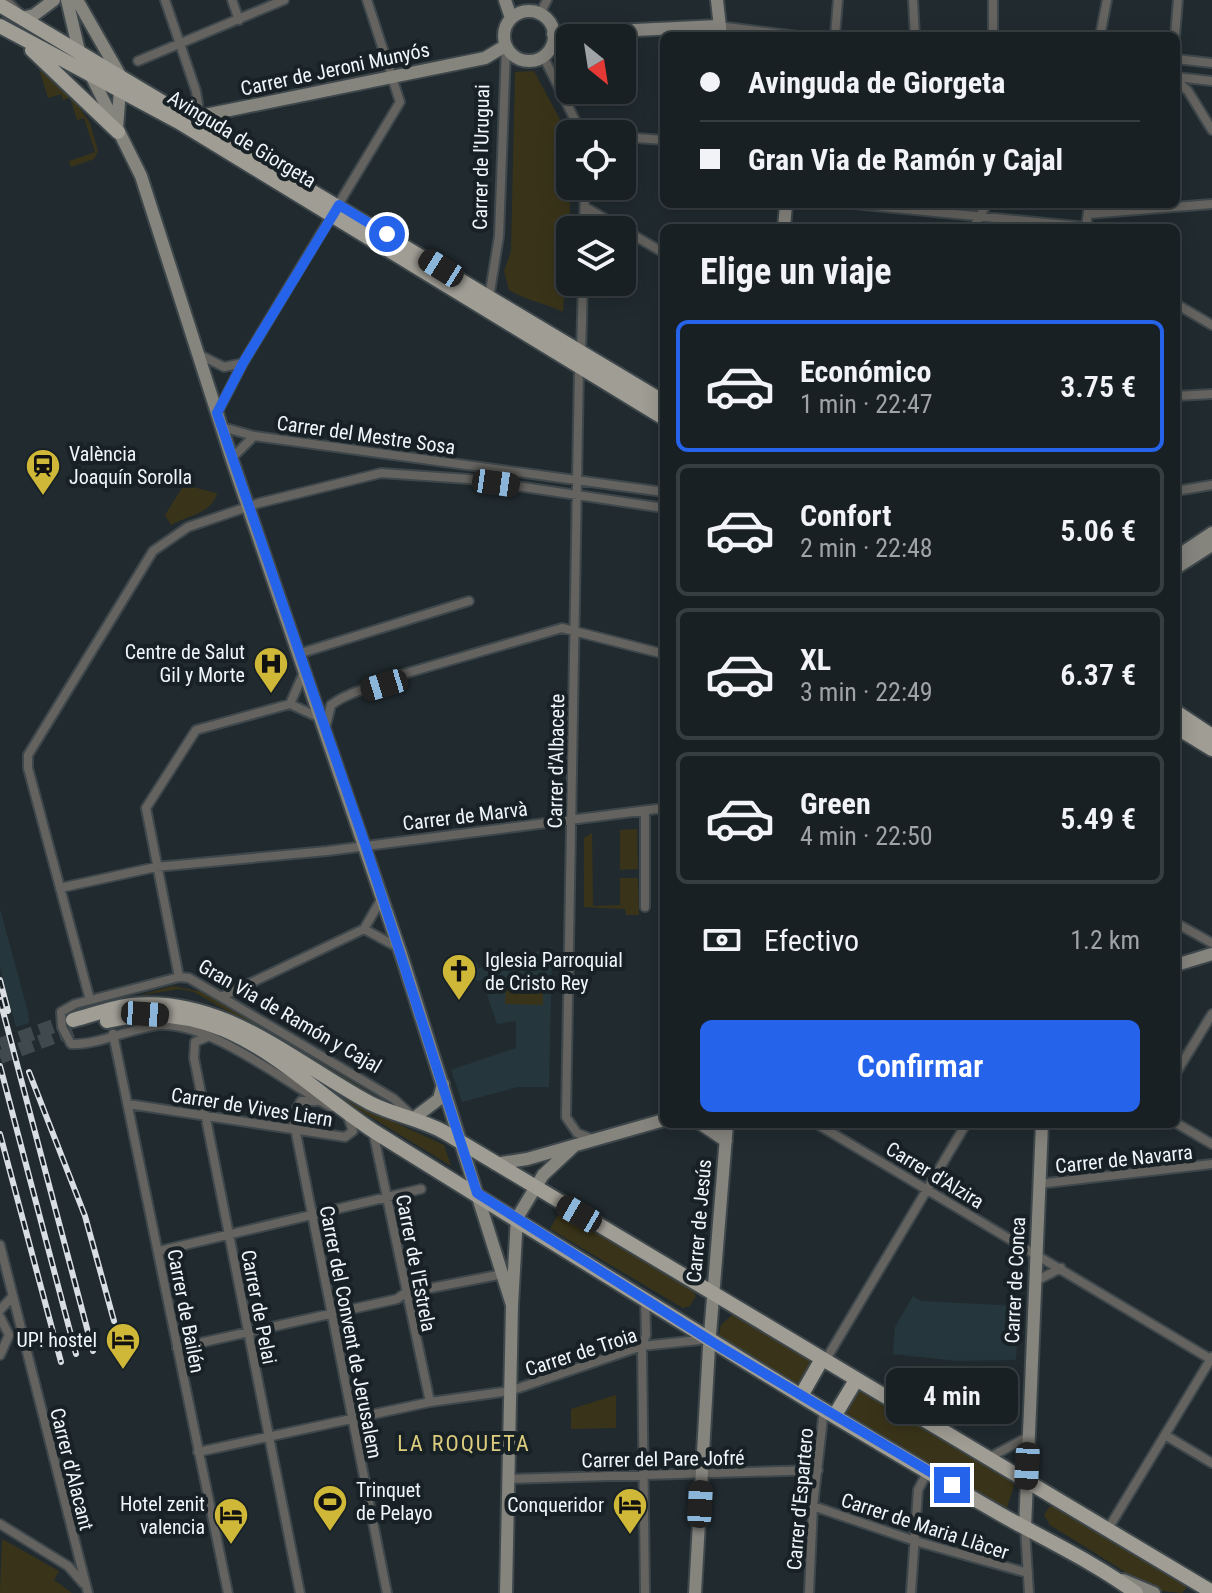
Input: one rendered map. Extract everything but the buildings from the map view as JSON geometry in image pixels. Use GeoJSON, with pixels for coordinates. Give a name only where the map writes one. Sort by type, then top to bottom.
{"type":"FeatureCollection","features":[{"type":"Feature","properties":{"kind":"main road"},"geometry":{"type":"LineString","coordinates":[[15,8],[54,0]]}},
{"type":"Feature","properties":{"kind":"main road"},"geometry":{"type":"LineString","coordinates":[[67,0],[79,51],[141,176],[248,506],[365,844],[477,1193],[508,1274],[512,1305],[506,1593]]}},
{"type":"Feature","properties":{"kind":"main road"},"geometry":{"type":"LineString","coordinates":[[77,0],[122,85],[115,117],[118,132]]}},
{"type":"Feature","properties":{"kind":"main road"},"geometry":{"type":"LineString","coordinates":[[505,0],[511,18]]}},
{"type":"Feature","properties":{"kind":"main road"},"geometry":{"type":"LineString","coordinates":[[664,32],[720,31],[717,0]]}},
{"type":"Feature","properties":{"kind":"main road"},"geometry":{"type":"LineString","coordinates":[[522,6],[549,21],[553,34],[546,54],[534,60],[508,53],[505,29],[522,6]]}},
{"type":"Feature","properties":{"kind":"main road","name":"Avinguda de Giorgeta"},"geometry":{"type":"LineString","coordinates":[[15,8],[179,122],[489,296],[660,415]]}},
{"type":"Feature","properties":{"kind":"main road"},"geometry":{"type":"LineString","coordinates":[[6,31],[70,84],[118,132]]}},
{"type":"Feature","properties":{"kind":"main road","name":"Avinguda de Giorgeta"},"geometry":{"type":"LineString","coordinates":[[6,31],[90,74],[122,85],[194,120],[493,314],[660,400]]}},
{"type":"Feature","properties":{"kind":"main road"},"geometry":{"type":"LineString","coordinates":[[553,34],[660,32]]}},
{"type":"Feature","properties":{"kind":"main road","name":"Carrer de Jeroni Munyós"},"geometry":{"type":"LineString","coordinates":[[194,120],[205,115],[508,53]]}},
{"type":"Feature","properties":{"kind":"main road"},"geometry":{"type":"LineString","coordinates":[[1180,555],[1212,542]]}},
{"type":"Feature","properties":{"kind":"main road"},"geometry":{"type":"LineString","coordinates":[[1180,565],[1212,542]]}},
{"type":"Feature","properties":{"kind":"main road"},"geometry":{"type":"LineString","coordinates":[[1180,713],[1212,728]]}},
{"type":"Feature","properties":{"kind":"main road"},"geometry":{"type":"LineString","coordinates":[[1180,714],[1212,736]]}},
{"type":"Feature","properties":{"kind":"main road"},"geometry":{"type":"LineString","coordinates":[[1180,727],[1212,742]]}},
{"type":"Feature","properties":{"kind":"main road"},"geometry":{"type":"LineString","coordinates":[[1180,728],[1212,749]]}},
{"type":"Feature","properties":{"kind":"main road"},"geometry":{"type":"LineString","coordinates":[[1180,964],[1212,954]]}},
{"type":"Feature","properties":{"kind":"main road","name":"Gran Via de Ramón y Cajal"},"geometry":{"type":"LineString","coordinates":[[517,1218],[360,1123],[290,1068],[235,1035],[208,1024],[145,1014],[74,1024],[130,1005],[195,1008],[236,1024],[369,1102],[414,1118],[462,1143],[534,1187]]}},
{"type":"Feature","properties":{"kind":"main road"},"geometry":{"type":"LineString","coordinates":[[414,1118],[439,1099],[443,1084]]}},
{"type":"Feature","properties":{"kind":"main road"},"geometry":{"type":"LineString","coordinates":[[495,1164],[573,1147],[660,1121]]}},
{"type":"Feature","properties":{"kind":"main road","name":"Carrer de Jesús"},"geometry":{"type":"LineString","coordinates":[[707,1128],[726,1141]]}},
{"type":"Feature","properties":{"kind":"main road","name":"Carrer de Jesús"},"geometry":{"type":"LineString","coordinates":[[695,1593],[712,1293],[727,1128]]}},
{"type":"Feature","properties":{"kind":"main road","name":"Carrer de Conca"},"geometry":{"type":"LineString","coordinates":[[1025,1528],[1042,1128]]}},
{"type":"Feature","properties":{"kind":"main road"},"geometry":{"type":"LineString","coordinates":[[508,1274],[517,1218],[534,1187],[573,1147]]}},
{"type":"Feature","properties":{"kind":"main road"},"geometry":{"type":"LineString","coordinates":[[534,1187],[1208,1590]]}},
{"type":"Feature","properties":{"kind":"main road"},"geometry":{"type":"LineString","coordinates":[[517,1218],[928,1471],[1025,1528],[1154,1593]]}},
{"type":"Feature","properties":{"kind":"main road"},"geometry":{"type":"LineString","coordinates":[[802,1394],[824,1360]]}},
{"type":"Feature","properties":{"kind":"main road"},"geometry":{"type":"LineString","coordinates":[[829,1412],[856,1380]]}},
{"type":"Feature","properties":{"kind":"main road"},"geometry":{"type":"LineString","coordinates":[[1113,1575],[1136,1593]]}},
{"type":"Feature","properties":{"kind":"street"},"geometry":{"type":"LineString","coordinates":[[165,0],[198,104],[194,120]]}},
{"type":"Feature","properties":{"kind":"street"},"geometry":{"type":"LineString","coordinates":[[232,0],[239,20]]}},
{"type":"Feature","properties":{"kind":"street"},"geometry":{"type":"LineString","coordinates":[[138,61],[284,0]]}},
{"type":"Feature","properties":{"kind":"street"},"geometry":{"type":"LineString","coordinates":[[217,413],[243,363],[400,102],[367,0]]}},
{"type":"Feature","properties":{"kind":"street"},"geometry":{"type":"LineString","coordinates":[[540,14],[547,0]]}},
{"type":"Feature","properties":{"kind":"street"},"geometry":{"type":"LineString","coordinates":[[835,32],[838,0]]}},
{"type":"Feature","properties":{"kind":"street"},"geometry":{"type":"LineString","coordinates":[[913,0],[915,32]]}},
{"type":"Feature","properties":{"kind":"street"},"geometry":{"type":"LineString","coordinates":[[993,0],[993,32]]}},
{"type":"Feature","properties":{"kind":"street"},"geometry":{"type":"LineString","coordinates":[[1101,32],[1107,0]]}},
{"type":"Feature","properties":{"kind":"street"},"geometry":{"type":"LineString","coordinates":[[1175,32],[1178,0]]}},
{"type":"Feature","properties":{"kind":"street","name":"Carrer de l'Uruguai"},"geometry":{"type":"LineString","coordinates":[[493,314],[489,296],[499,236],[508,53]]}},
{"type":"Feature","properties":{"kind":"street"},"geometry":{"type":"LineString","coordinates":[[546,54],[545,60],[575,120]]}},
{"type":"Feature","properties":{"kind":"street"},"geometry":{"type":"LineString","coordinates":[[1180,59],[1212,63]]}},
{"type":"Feature","properties":{"kind":"street"},"geometry":{"type":"LineString","coordinates":[[1180,79],[1212,81]]}},
{"type":"Feature","properties":{"kind":"street"},"geometry":{"type":"LineString","coordinates":[[1180,83],[1212,130]]}},
{"type":"Feature","properties":{"kind":"street"},"geometry":{"type":"LineString","coordinates":[[636,138],[660,140]]}},
{"type":"Feature","properties":{"kind":"street"},"geometry":{"type":"LineString","coordinates":[[585,200],[585,216]]}},
{"type":"Feature","properties":{"kind":"street"},"geometry":{"type":"LineString","coordinates":[[1180,205],[1212,204]]}},
{"type":"Feature","properties":{"kind":"street"},"geometry":{"type":"LineString","coordinates":[[585,207],[660,251]]}},
{"type":"Feature","properties":{"kind":"street"},"geometry":{"type":"LineString","coordinates":[[896,208],[1051,224]]}},
{"type":"Feature","properties":{"kind":"street"},"geometry":{"type":"LineString","coordinates":[[975,224],[985,208]]}},
{"type":"Feature","properties":{"kind":"street"},"geometry":{"type":"LineString","coordinates":[[1089,209],[1114,208]]}},
{"type":"Feature","properties":{"kind":"street","name":"Carrer d'Albacete"},"geometry":{"type":"LineString","coordinates":[[582,296],[575,478],[579,494],[566,1117],[577,1133],[596,1140]]}},
{"type":"Feature","properties":{"kind":"street"},"geometry":{"type":"LineString","coordinates":[[1180,306],[1212,325]]}},
{"type":"Feature","properties":{"kind":"street"},"geometry":{"type":"LineString","coordinates":[[198,354],[224,367],[243,363]]}},
{"type":"Feature","properties":{"kind":"street"},"geometry":{"type":"LineString","coordinates":[[1180,396],[1212,394]]}},
{"type":"Feature","properties":{"kind":"street","name":"Carrer del Mestre Sosa"},"geometry":{"type":"LineString","coordinates":[[225,428],[254,436],[660,491]]}},
{"type":"Feature","properties":{"kind":"street","name":"Carrer del Mestre Sosa"},"geometry":{"type":"LineString","coordinates":[[232,458],[254,436]]}},
{"type":"Feature","properties":{"kind":"street"},"geometry":{"type":"LineString","coordinates":[[388,454],[388,474]]}},
{"type":"Feature","properties":{"kind":"street"},"geometry":{"type":"LineString","coordinates":[[409,457],[409,475]]}},
{"type":"Feature","properties":{"kind":"street","name":"Carrer del Mestre Sosa"},"geometry":{"type":"LineString","coordinates":[[60,888],[27,762],[42,729],[153,551],[175,533],[248,506],[324,485],[388,474],[469,479],[660,507]]}},
{"type":"Feature","properties":{"kind":"street"},"geometry":{"type":"LineString","coordinates":[[1180,489],[1212,485]]}},
{"type":"Feature","properties":{"kind":"street"},"geometry":{"type":"LineString","coordinates":[[298,654],[469,601]]}},
{"type":"Feature","properties":{"kind":"street"},"geometry":{"type":"LineString","coordinates":[[179,977],[146,808],[196,730],[290,704],[323,723],[336,701],[384,685],[400,675],[562,628],[660,653]]}},
{"type":"Feature","properties":{"kind":"street"},"geometry":{"type":"LineString","coordinates":[[290,704],[304,672]]}},
{"type":"Feature","properties":{"kind":"street","name":"Carrer de Marvà"},"geometry":{"type":"LineString","coordinates":[[60,888],[156,867],[660,809]]}},
{"type":"Feature","properties":{"kind":"street"},"geometry":{"type":"LineString","coordinates":[[645,811],[645,907]]}},
{"type":"Feature","properties":{"kind":"street"},"geometry":{"type":"LineString","coordinates":[[60,888],[90,1000]]}},
{"type":"Feature","properties":{"kind":"street"},"geometry":{"type":"LineString","coordinates":[[221,997],[364,929],[382,898]]}},
{"type":"Feature","properties":{"kind":"street"},"geometry":{"type":"LineString","coordinates":[[1180,925],[1212,943]]}},
{"type":"Feature","properties":{"kind":"street"},"geometry":{"type":"LineString","coordinates":[[364,929],[399,948]]}},
{"type":"Feature","properties":{"kind":"street","name":"Gran Via de Ramón y Cajal"},"geometry":{"type":"LineString","coordinates":[[360,1123],[209,1037],[170,1025],[113,1034],[79,1044],[66,1039],[61,1012],[67,1006],[179,977],[189,978],[394,1099],[414,1118]]}},
{"type":"Feature","properties":{"kind":"street"},"geometry":{"type":"LineString","coordinates":[[1180,1066],[1212,1014]]}},
{"type":"Feature","properties":{"kind":"street","name":"Carrer de Bailén"},"geometry":{"type":"LineString","coordinates":[[113,1034],[228,1593]]}},
{"type":"Feature","properties":{"kind":"street","name":"Carrer de Pelai"},"geometry":{"type":"LineString","coordinates":[[209,1037],[199,1039],[193,1048],[300,1593]]}},
{"type":"Feature","properties":{"kind":"street"},"geometry":{"type":"LineString","coordinates":[[295,1132],[293,1115],[301,1101],[311,1099],[323,1103]]}},
{"type":"Feature","properties":{"kind":"street","name":"Carrer de Vives Liern"},"geometry":{"type":"LineString","coordinates":[[128,1104],[295,1132],[345,1137],[360,1123]]}},
{"type":"Feature","properties":{"kind":"street","name":"Carrer de l'Estrela"},"geometry":{"type":"LineString","coordinates":[[360,1123],[386,1197],[430,1402]]}},
{"type":"Feature","properties":{"kind":"street"},"geometry":{"type":"LineString","coordinates":[[1180,1125],[1212,1144]]}},
{"type":"Feature","properties":{"kind":"street","name":"Carrer d'Alzira"},"geometry":{"type":"LineString","coordinates":[[824,1128],[1212,1359]]}},
{"type":"Feature","properties":{"kind":"street"},"geometry":{"type":"LineString","coordinates":[[824,1360],[964,1128]]}},
{"type":"Feature","properties":{"kind":"street","name":"Carrer del Convent de Jerusalem"},"geometry":{"type":"LineString","coordinates":[[295,1132],[387,1593]]}},
{"type":"Feature","properties":{"kind":"street","name":"Carrer de Navarra"},"geometry":{"type":"LineString","coordinates":[[1038,1184],[1212,1164]]}},
{"type":"Feature","properties":{"kind":"street"},"geometry":{"type":"LineString","coordinates":[[159,1251],[421,1189]]}},
{"type":"Feature","properties":{"kind":"street","name":"Carrer d'Alacant"},"geometry":{"type":"LineString","coordinates":[[0,1245],[88,1593]]}},
{"type":"Feature","properties":{"kind":"street"},"geometry":{"type":"LineString","coordinates":[[1034,1282],[1061,1268]]}},
{"type":"Feature","properties":{"kind":"street"},"geometry":{"type":"LineString","coordinates":[[177,1348],[397,1299],[405,1293],[508,1274]]}},
{"type":"Feature","properties":{"kind":"street"},"geometry":{"type":"LineString","coordinates":[[0,1310],[13,1296]]}},
{"type":"Feature","properties":{"kind":"street"},"geometry":{"type":"LineString","coordinates":[[645,1297],[646,1335],[642,1346],[645,1593]]}},
{"type":"Feature","properties":{"kind":"street"},"geometry":{"type":"LineString","coordinates":[[0,1317],[8,1328],[2,1350]]}},
{"type":"Feature","properties":{"kind":"street","name":"Carrer de Troia"},"geometry":{"type":"LineString","coordinates":[[198,1452],[430,1402],[510,1391],[560,1377],[642,1346],[710,1339]]}},
{"type":"Feature","properties":{"kind":"street"},"geometry":{"type":"LineString","coordinates":[[2,1350],[17,1343],[27,1351]]}},
{"type":"Feature","properties":{"kind":"street"},"geometry":{"type":"LineString","coordinates":[[1108,1529],[1212,1359]]}},
{"type":"Feature","properties":{"kind":"street","name":"Carrer d'Espartero"},"geometry":{"type":"LineString","coordinates":[[809,1593],[813,1506],[829,1412]]}},
{"type":"Feature","properties":{"kind":"street"},"geometry":{"type":"LineString","coordinates":[[1165,1435],[1212,1463]]}},
{"type":"Feature","properties":{"kind":"street"},"geometry":{"type":"LineString","coordinates":[[985,1457],[997,1455],[1028,1437]]}},
{"type":"Feature","properties":{"kind":"street","name":"Carrer del Pare Jofré"},"geometry":{"type":"LineString","coordinates":[[508,1479],[818,1470]]}},
{"type":"Feature","properties":{"kind":"street"},"geometry":{"type":"LineString","coordinates":[[911,1593],[918,1490],[928,1471]]}},
{"type":"Feature","properties":{"kind":"street","name":"Carrer de Maria Llàcer"},"geometry":{"type":"LineString","coordinates":[[813,1506],[915,1541],[1028,1573]]}},
{"type":"Feature","properties":{"kind":"street"},"geometry":{"type":"LineString","coordinates":[[0,1524],[68,1566],[88,1593]]}},
{"type":"Feature","properties":{"kind":"street","name":"Carrer de Conca"},"geometry":{"type":"LineString","coordinates":[[1025,1528],[1029,1593]]}},
{"type":"Feature","properties":{"kind":"shaded area"},"geometry":{"type":"Polygon","coordinates":[[[39,69],[56,81],[55,85],[68,91],[90,123],[98,151],[94,159],[71,167],[69,161],[95,152],[84,118],[77,120],[70,98],[63,100],[61,94],[48,98],[39,69]]]}},
{"type":"Feature","properties":{"kind":"shaded area"},"geometry":{"type":"Polygon","coordinates":[[[534,71],[560,120],[556,120],[556,200],[570,200],[570,216],[556,216],[556,296],[564,296],[563,312],[509,290],[504,271],[511,251],[515,72],[534,71]]]}},
{"type":"Feature","properties":{"kind":"shaded area"},"geometry":{"type":"Polygon","coordinates":[[[184,485],[217,493],[205,510],[171,525],[165,515],[184,485]]]}},
{"type":"Feature","properties":{"kind":"shaded area"},"geometry":{"type":"Polygon","coordinates":[[[637,829],[638,869],[620,870],[620,830],[637,829]]]}},
{"type":"Feature","properties":{"kind":"shaded area"},"geometry":{"type":"Polygon","coordinates":[[[592,833],[593,906],[620,905],[620,878],[638,878],[639,915],[626,915],[625,909],[584,907],[584,838],[592,833]]]}},
{"type":"Feature","properties":{"kind":"shaded area"},"geometry":{"type":"Polygon","coordinates":[[[0,909],[28,1012],[29,1023],[16,1027],[0,967],[0,909]]]}},
{"type":"Feature","properties":{"kind":"shaded area"},"geometry":{"type":"Polygon","coordinates":[[[552,947],[549,1087],[517,1087],[462,1102],[451,1070],[516,1048],[516,1021],[497,1024],[482,980],[476,981],[471,965],[477,963],[479,968],[552,947]]]}},
{"type":"Feature","properties":{"kind":"shaded area"},"geometry":{"type":"Polygon","coordinates":[[[506,985],[543,985],[543,1005],[505,1004],[506,985]]]}},
{"type":"Feature","properties":{"kind":"shaded area"},"geometry":{"type":"Polygon","coordinates":[[[173,986],[203,992],[393,1106],[194,992],[179,989],[136,996],[173,986]]]}},
{"type":"Feature","properties":{"kind":"shaded area"},"geometry":{"type":"Polygon","coordinates":[[[304,1070],[383,1117],[444,1145],[451,1166],[343,1100],[304,1070]]]}},
{"type":"Feature","properties":{"kind":"shaded area"},"geometry":{"type":"Polygon","coordinates":[[[560,1211],[693,1291],[696,1296],[690,1306],[683,1308],[550,1229],[560,1211]]]}},
{"type":"Feature","properties":{"kind":"shaded area"},"geometry":{"type":"Polygon","coordinates":[[[913,1296],[921,1301],[1019,1306],[1016,1360],[957,1361],[893,1354],[895,1327],[913,1296]]]}},
{"type":"Feature","properties":{"kind":"shaded area"},"geometry":{"type":"Polygon","coordinates":[[[732,1315],[808,1358],[812,1364],[800,1382],[795,1383],[719,1336],[721,1325],[732,1315]]]}},
{"type":"Feature","properties":{"kind":"shaded area"},"geometry":{"type":"Polygon","coordinates":[[[861,1389],[1015,1482],[1006,1511],[846,1413],[861,1389]]]}},
{"type":"Feature","properties":{"kind":"shaded area"},"geometry":{"type":"Polygon","coordinates":[[[616,1395],[616,1428],[571,1429],[571,1409],[616,1395]]]}},
{"type":"Feature","properties":{"kind":"shaded area"},"geometry":{"type":"Polygon","coordinates":[[[1055,1506],[1186,1584],[1186,1589],[1182,1593],[1154,1590],[1050,1525],[1044,1515],[1049,1507],[1055,1506]]]}},
{"type":"Feature","properties":{"kind":"shaded area"},"geometry":{"type":"Polygon","coordinates":[[[2,1539],[59,1571],[54,1580],[72,1593],[0,1593],[2,1539]]]}},
{"type":"Feature","properties":{"kind":"tunnel"},"geometry":{"type":"LineString","coordinates":[[0,1045],[65,1022]]}},
{"type":"Feature","properties":{"kind":"tunnel"},"geometry":{"type":"LineString","coordinates":[[0,1057],[75,1029]]}},
{"type":"Feature","properties":{"kind":"railway"},"geometry":{"type":"LineString","coordinates":[[0,980],[8,1011]]}},
{"type":"Feature","properties":{"kind":"railway"},"geometry":{"type":"LineString","coordinates":[[0,1000],[93,1351]]}},
{"type":"Feature","properties":{"kind":"railway"},"geometry":{"type":"LineString","coordinates":[[0,1066],[76,1354]]}},
{"type":"Feature","properties":{"kind":"railway"},"geometry":{"type":"LineString","coordinates":[[29,1072],[85,1216],[114,1321]]}},
{"type":"Feature","properties":{"kind":"railway"},"geometry":{"type":"LineString","coordinates":[[0,1134],[61,1362]]}},
{"type":"Feature","properties":{"kind":"place","name":"València Joaquín Sorolla"},"geometry":{"type":"Point","coordinates":[43,497]}},
{"type":"Feature","properties":{"kind":"place","name":"Centre de Salut Gil y Morte"},"geometry":{"type":"Point","coordinates":[271,695]}},
{"type":"Feature","properties":{"kind":"place","name":"Iglesia Parroquial de Cristo Rey"},"geometry":{"type":"Point","coordinates":[459,1002]}},
{"type":"Feature","properties":{"kind":"place","name":"UP! hostel"},"geometry":{"type":"Point","coordinates":[123,1371]}},
{"type":"Feature","properties":{"kind":"place","name":"Trinquet de Pelayo"},"geometry":{"type":"Point","coordinates":[330,1533]}},
{"type":"Feature","properties":{"kind":"place","name":"Conqueridor"},"geometry":{"type":"Point","coordinates":[630,1536]}},
{"type":"Feature","properties":{"kind":"place","name":"Hotel zenit valencia"},"geometry":{"type":"Point","coordinates":[231,1546]}},
{"type":"Feature","properties":{"kind":"district","name":"LA ROQUETA"},"geometry":{"type":"Point","coordinates":[464,1443]}},
{"type":"Feature","properties":{"kind":"route"},"geometry":{"type":"LineString","coordinates":[[387,234],[339,205],[243,363],[217,413],[365,844],[477,1193],[722,1348],[952,1485]]}}]}
